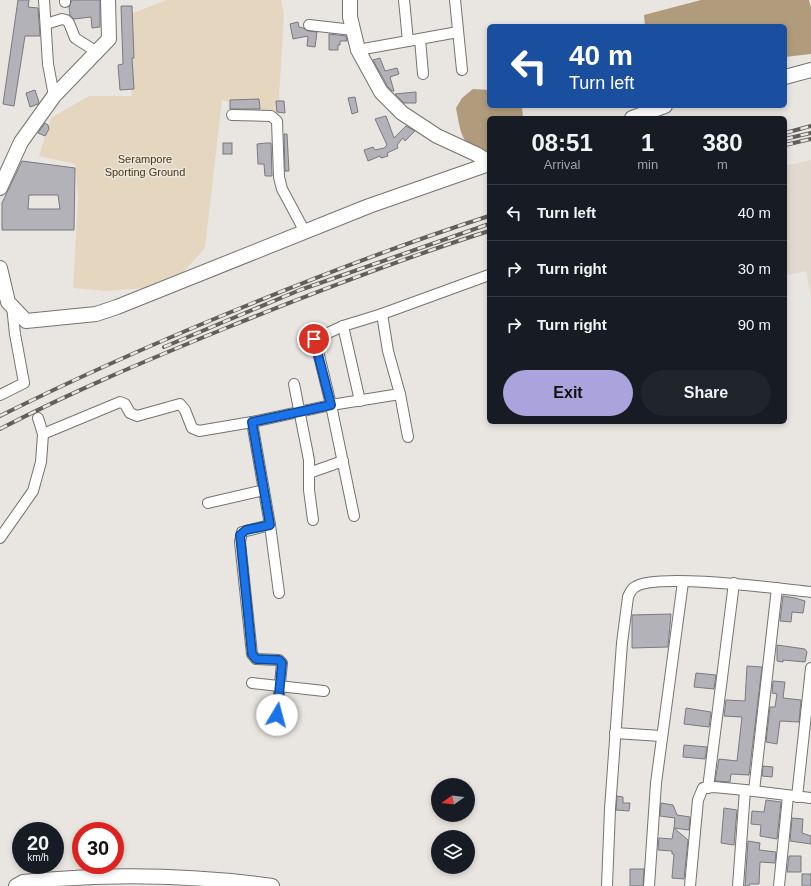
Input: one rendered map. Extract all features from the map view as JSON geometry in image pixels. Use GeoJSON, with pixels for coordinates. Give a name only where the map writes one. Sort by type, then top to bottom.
{"type":"FeatureCollection","features":[{"type":"Feature","properties":{"kind":"street"},"geometry":{"type":"LineString","coordinates":[[44,0],[48,64],[54,96]]}},
{"type":"Feature","properties":{"kind":"street"},"geometry":{"type":"LineString","coordinates":[[0,188],[21,142],[54,96],[109,39],[108,0]]}},
{"type":"Feature","properties":{"kind":"street"},"geometry":{"type":"LineString","coordinates":[[350,0],[350,17],[358,50],[381,92],[402,113],[437,136],[476,154],[487,162]]}},
{"type":"Feature","properties":{"kind":"street"},"geometry":{"type":"LineString","coordinates":[[404,0],[408,41]]}},
{"type":"Feature","properties":{"kind":"street"},"geometry":{"type":"LineString","coordinates":[[455,0],[462,70]]}},
{"type":"Feature","properties":{"kind":"street"},"geometry":{"type":"LineString","coordinates":[[46,24],[62,19],[66,20],[69,23],[75,38],[97,52]]}},
{"type":"Feature","properties":{"kind":"street"},"geometry":{"type":"LineString","coordinates":[[309,25],[353,30]]}},
{"type":"Feature","properties":{"kind":"street"},"geometry":{"type":"LineString","coordinates":[[358,50],[458,32]]}},
{"type":"Feature","properties":{"kind":"street"},"geometry":{"type":"LineString","coordinates":[[420,39],[423,74]]}},
{"type":"Feature","properties":{"kind":"street"},"geometry":{"type":"LineString","coordinates":[[787,76],[811,70]]}},
{"type":"Feature","properties":{"kind":"street"},"geometry":{"type":"LineString","coordinates":[[637,116],[659,108]]}},
{"type":"Feature","properties":{"kind":"street"},"geometry":{"type":"LineString","coordinates":[[232,115],[272,116],[277,121],[279,177],[282,189],[305,232]]}},
{"type":"Feature","properties":{"kind":"street"},"geometry":{"type":"LineString","coordinates":[[0,268],[8,302],[26,321],[96,314],[369,206],[487,164]]}},
{"type":"Feature","properties":{"kind":"street"},"geometry":{"type":"LineString","coordinates":[[354,516],[331,405],[314,339],[343,326],[382,314],[487,276]]}},
{"type":"Feature","properties":{"kind":"street"},"geometry":{"type":"LineString","coordinates":[[0,395],[24,383],[15,334],[12,306]]}},
{"type":"Feature","properties":{"kind":"street"},"geometry":{"type":"LineString","coordinates":[[382,314],[388,351],[400,394],[408,437]]}},
{"type":"Feature","properties":{"kind":"street"},"geometry":{"type":"LineString","coordinates":[[343,326],[360,401]]}},
{"type":"Feature","properties":{"kind":"street"},"geometry":{"type":"LineString","coordinates":[[294,384],[301,412],[309,460],[308,490],[313,520]]}},
{"type":"Feature","properties":{"kind":"street"},"geometry":{"type":"LineString","coordinates":[[43,434],[120,402],[125,404],[130,414],[137,416],[180,404],[185,410],[192,428],[199,431],[252,422],[331,405],[400,394]]}},
{"type":"Feature","properties":{"kind":"street"},"geometry":{"type":"LineString","coordinates":[[0,538],[33,490],[40,462],[43,434],[38,418]]}},
{"type":"Feature","properties":{"kind":"street"},"geometry":{"type":"LineString","coordinates":[[252,422],[270,525],[279,593]]}},
{"type":"Feature","properties":{"kind":"street"},"geometry":{"type":"LineString","coordinates":[[309,473],[343,461]]}},
{"type":"Feature","properties":{"kind":"street"},"geometry":{"type":"LineString","coordinates":[[208,503],[264,490]]}},
{"type":"Feature","properties":{"kind":"street"},"geometry":{"type":"LineString","coordinates":[[270,525],[242,532],[240,542],[252,654],[256,659],[281,661],[282,664],[277,715]]}},
{"type":"Feature","properties":{"kind":"street"},"geometry":{"type":"LineString","coordinates":[[607,886],[610,809],[622,643],[628,597],[631,591],[635,586],[645,582],[661,581],[734,584],[811,592]]}},
{"type":"Feature","properties":{"kind":"street"},"geometry":{"type":"LineString","coordinates":[[649,886],[653,818],[661,736],[682,582]]}},
{"type":"Feature","properties":{"kind":"street"},"geometry":{"type":"LineString","coordinates":[[708,788],[734,584]]}},
{"type":"Feature","properties":{"kind":"street"},"geometry":{"type":"LineString","coordinates":[[738,886],[777,588]]}},
{"type":"Feature","properties":{"kind":"street"},"geometry":{"type":"LineString","coordinates":[[779,886],[809,697],[811,668]]}},
{"type":"Feature","properties":{"kind":"street"},"geometry":{"type":"LineString","coordinates":[[252,683],[281,685],[324,691]]}},
{"type":"Feature","properties":{"kind":"street"},"geometry":{"type":"LineString","coordinates":[[615,733],[661,736]]}},
{"type":"Feature","properties":{"kind":"street"},"geometry":{"type":"LineString","coordinates":[[690,886],[698,800],[703,788],[750,790],[811,798]]}},
{"type":"Feature","properties":{"kind":"street"},"geometry":{"type":"LineString","coordinates":[[16,886],[23,882],[70,877],[152,881],[222,879],[272,886]]}},
{"type":"Feature","properties":{"kind":"shaded area"},"geometry":{"type":"Polygon","coordinates":[[[701,0],[809,0],[811,8],[811,54],[787,57],[787,24],[645,24],[644,15],[701,0]]]}},
{"type":"Feature","properties":{"kind":"shaded area"},"geometry":{"type":"Polygon","coordinates":[[[473,89],[487,90],[487,108],[522,108],[523,116],[487,116],[487,153],[479,151],[467,143],[461,131],[456,108],[462,98],[473,89]]]}},
{"type":"Feature","properties":{"kind":"shaded area"},"geometry":{"type":"Polygon","coordinates":[[[811,160],[811,296],[806,271],[787,274],[787,166],[811,160]]]}},
{"type":"Feature","properties":{"kind":"green space","name":"Serampore Sporting Ground"},"geometry":{"type":"Polygon","coordinates":[[[167,0],[281,0],[284,14],[278,114],[222,100],[205,248],[171,286],[106,291],[73,288],[78,199],[75,164],[39,156],[51,118],[89,96],[132,96],[129,74],[128,15],[167,0]]]}},
{"type":"Feature","properties":{"kind":"building"},"geometry":{"type":"Polygon","coordinates":[[[18,0],[29,0],[28,7],[38,8],[40,36],[25,36],[14,106],[3,104],[18,0]]]}},
{"type":"Feature","properties":{"kind":"building"},"geometry":{"type":"Polygon","coordinates":[[[72,0],[100,0],[100,27],[92,28],[91,17],[74,19],[70,15],[69,7],[72,0]]]}},
{"type":"Feature","properties":{"kind":"building"},"geometry":{"type":"Polygon","coordinates":[[[121,6],[132,6],[134,58],[132,58],[134,89],[120,90],[118,65],[123,64],[121,6]]]}},
{"type":"Feature","properties":{"kind":"building"},"geometry":{"type":"Polygon","coordinates":[[[298,22],[299,27],[308,31],[317,32],[315,47],[307,46],[308,36],[293,39],[290,24],[298,22]]]}},
{"type":"Feature","properties":{"kind":"building"},"geometry":{"type":"Polygon","coordinates":[[[329,34],[346,36],[347,41],[340,41],[338,50],[329,50],[329,34]]]}},
{"type":"Feature","properties":{"kind":"building"},"geometry":{"type":"Polygon","coordinates":[[[380,58],[385,71],[397,68],[399,74],[390,77],[394,91],[388,87],[373,60],[380,58]]]}},
{"type":"Feature","properties":{"kind":"building"},"geometry":{"type":"Polygon","coordinates":[[[35,90],[39,102],[38,104],[30,107],[26,93],[35,90]]]}},
{"type":"Feature","properties":{"kind":"building"},"geometry":{"type":"Polygon","coordinates":[[[416,92],[416,103],[404,103],[395,94],[416,92]]]}},
{"type":"Feature","properties":{"kind":"building"},"geometry":{"type":"Polygon","coordinates":[[[355,97],[358,112],[352,114],[348,98],[355,97]]]}},
{"type":"Feature","properties":{"kind":"building"},"geometry":{"type":"Polygon","coordinates":[[[259,99],[260,109],[230,109],[230,100],[259,99]]]}},
{"type":"Feature","properties":{"kind":"building"},"geometry":{"type":"Polygon","coordinates":[[[276,101],[284,101],[285,113],[277,112],[276,101]]]}},
{"type":"Feature","properties":{"kind":"building"},"geometry":{"type":"Polygon","coordinates":[[[386,116],[394,138],[406,126],[415,131],[405,141],[403,138],[397,145],[398,148],[387,153],[388,156],[381,158],[380,156],[368,161],[364,150],[373,147],[375,150],[384,148],[387,145],[375,119],[386,116]]]}},
{"type":"Feature","properties":{"kind":"building"},"geometry":{"type":"Polygon","coordinates":[[[45,123],[48,125],[49,129],[45,136],[38,133],[45,123]]]}},
{"type":"Feature","properties":{"kind":"building"},"geometry":{"type":"Polygon","coordinates":[[[284,134],[287,134],[289,171],[285,171],[284,134]]]}},
{"type":"Feature","properties":{"kind":"building"},"geometry":{"type":"Polygon","coordinates":[[[223,143],[232,143],[232,154],[223,154],[223,143]]]}},
{"type":"Feature","properties":{"kind":"building"},"geometry":{"type":"Polygon","coordinates":[[[271,143],[272,176],[265,176],[264,164],[258,164],[257,144],[271,143]]]}},
{"type":"Feature","properties":{"kind":"building"},"geometry":{"type":"Polygon","coordinates":[[[22,161],[75,168],[74,230],[2,230],[2,203],[22,161]],[[29,195],[28,209],[60,209],[58,195],[29,195]]]}},
{"type":"Feature","properties":{"kind":"building"},"geometry":{"type":"Polygon","coordinates":[[[783,596],[805,601],[803,613],[792,612],[791,622],[780,621],[783,596]]]}},
{"type":"Feature","properties":{"kind":"building"},"geometry":{"type":"Polygon","coordinates":[[[671,614],[668,647],[632,648],[632,615],[671,614]]]}},
{"type":"Feature","properties":{"kind":"building"},"geometry":{"type":"Polygon","coordinates":[[[777,645],[805,649],[807,652],[805,662],[783,660],[783,662],[777,661],[777,645]]]}},
{"type":"Feature","properties":{"kind":"building"},"geometry":{"type":"Polygon","coordinates":[[[747,666],[762,667],[749,775],[731,774],[730,782],[715,781],[719,759],[737,761],[742,717],[724,716],[726,700],[745,701],[747,666]]]}},
{"type":"Feature","properties":{"kind":"building"},"geometry":{"type":"Polygon","coordinates":[[[696,673],[716,675],[714,689],[694,687],[696,673]]]}},
{"type":"Feature","properties":{"kind":"building"},"geometry":{"type":"Polygon","coordinates":[[[773,681],[785,682],[783,698],[801,700],[799,722],[780,721],[777,744],[766,742],[770,707],[775,707],[777,694],[772,693],[773,681]]]}},
{"type":"Feature","properties":{"kind":"building"},"geometry":{"type":"Polygon","coordinates":[[[686,708],[711,712],[709,727],[684,724],[686,708]]]}},
{"type":"Feature","properties":{"kind":"building"},"geometry":{"type":"Polygon","coordinates":[[[684,745],[707,747],[705,759],[683,757],[684,745]]]}},
{"type":"Feature","properties":{"kind":"building"},"geometry":{"type":"Polygon","coordinates":[[[763,766],[773,767],[772,777],[762,776],[763,766]]]}},
{"type":"Feature","properties":{"kind":"building"},"geometry":{"type":"Polygon","coordinates":[[[617,796],[623,797],[623,803],[630,803],[629,811],[616,810],[617,796]]]}},
{"type":"Feature","properties":{"kind":"building"},"geometry":{"type":"Polygon","coordinates":[[[766,800],[781,802],[777,839],[760,836],[761,825],[751,824],[752,811],[764,812],[766,800]]]}},
{"type":"Feature","properties":{"kind":"building"},"geometry":{"type":"Polygon","coordinates":[[[661,803],[673,805],[677,815],[690,817],[689,830],[674,828],[675,818],[660,816],[661,803]]]}},
{"type":"Feature","properties":{"kind":"building"},"geometry":{"type":"Polygon","coordinates":[[[724,808],[737,810],[734,845],[721,843],[724,808]]]}},
{"type":"Feature","properties":{"kind":"building"},"geometry":{"type":"Polygon","coordinates":[[[792,818],[803,819],[802,833],[811,836],[811,844],[790,841],[792,818]]]}},
{"type":"Feature","properties":{"kind":"building"},"geometry":{"type":"Polygon","coordinates":[[[674,828],[688,840],[684,879],[672,878],[674,854],[672,854],[672,851],[658,850],[659,838],[672,839],[674,828]]]}},
{"type":"Feature","properties":{"kind":"building"},"geometry":{"type":"Polygon","coordinates":[[[748,841],[760,843],[759,850],[776,852],[775,863],[760,862],[759,884],[750,884],[749,886],[745,886],[748,841]]]}},
{"type":"Feature","properties":{"kind":"building"},"geometry":{"type":"Polygon","coordinates":[[[789,856],[801,856],[801,872],[787,872],[789,856]]]}},
{"type":"Feature","properties":{"kind":"building"},"geometry":{"type":"Polygon","coordinates":[[[630,869],[644,869],[643,886],[630,886],[630,869]]]}},
{"type":"Feature","properties":{"kind":"building"},"geometry":{"type":"Polygon","coordinates":[[[802,874],[811,874],[811,886],[802,886],[802,874]]]}},
{"type":"Feature","properties":{"kind":"railway"},"geometry":{"type":"LineString","coordinates":[[787,132],[811,126]]}},
{"type":"Feature","properties":{"kind":"railway"},"geometry":{"type":"LineString","coordinates":[[787,139],[811,133]]}},
{"type":"Feature","properties":{"kind":"railway"},"geometry":{"type":"LineString","coordinates":[[787,145],[811,139]]}},
{"type":"Feature","properties":{"kind":"railway"},"geometry":{"type":"LineString","coordinates":[[0,416],[57,388],[173,336],[231,312],[359,261],[487,217]]}},
{"type":"Feature","properties":{"kind":"railway"},"geometry":{"type":"LineString","coordinates":[[164,347],[300,290],[487,225]]}},
{"type":"Feature","properties":{"kind":"railway"},"geometry":{"type":"LineString","coordinates":[[0,429],[84,389],[226,328],[357,277],[487,232]]}},
{"type":"Feature","properties":{"kind":"route"},"geometry":{"type":"LineString","coordinates":[[277,715],[282,663],[279,660],[256,659],[252,654],[240,535],[246,530],[270,525],[252,422],[331,405],[314,339]]}}]}
